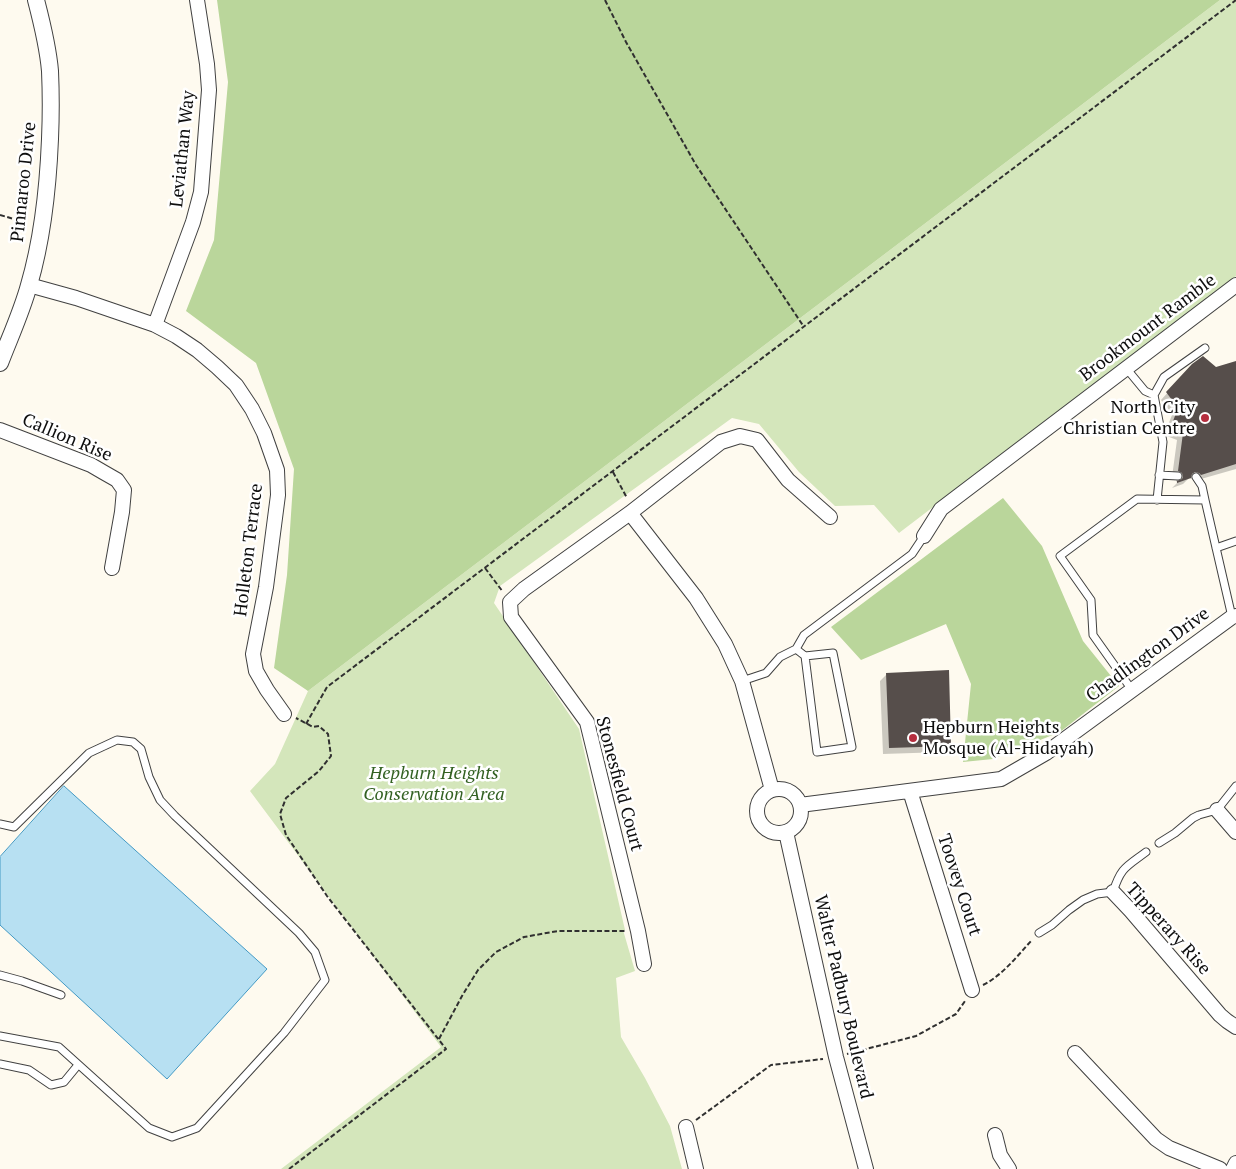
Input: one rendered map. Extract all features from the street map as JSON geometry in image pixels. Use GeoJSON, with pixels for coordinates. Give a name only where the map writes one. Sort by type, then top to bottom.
{"type":"FeatureCollection","features":[{"type":"Feature","properties":{"kind":"street","name":"Pinnaroo Drive"},"geometry":{"type":"LineString","coordinates":[[0,363],[29,285],[43,226],[51,114],[50,70],[36,0]]}},
{"type":"Feature","properties":{"kind":"street","name":"Leviathan Way"},"geometry":{"type":"LineString","coordinates":[[155,325],[193,222],[201,192],[209,90],[197,0]]}},
{"type":"Feature","properties":{"kind":"street","name":"Holleton Terrace"},"geometry":{"type":"LineString","coordinates":[[29,285],[76,298],[155,325],[176,336],[197,350],[236,385],[252,409],[264,433],[277,470],[278,495],[266,587],[253,654],[256,671],[284,714]]}},
{"type":"Feature","properties":{"kind":"street","name":"Brookmount Ramble"},"geometry":{"type":"LineString","coordinates":[[924,536],[941,509],[1236,285]]}},
{"type":"Feature","properties":{"kind":"street","name":"Callion Rise"},"geometry":{"type":"LineString","coordinates":[[0,430],[91,465],[117,480],[124,490],[112,568]]}},
{"type":"Feature","properties":{"kind":"street"},"geometry":{"type":"LineString","coordinates":[[510,602],[524,589],[630,513],[721,442],[740,436],[758,440],[788,480],[830,517]]}},
{"type":"Feature","properties":{"kind":"street"},"geometry":{"type":"LineString","coordinates":[[630,513],[696,598],[725,644],[742,681],[772,790]]}},
{"type":"Feature","properties":{"kind":"street","name":"Stonesfield Court"},"geometry":{"type":"LineString","coordinates":[[510,602],[511,617],[587,722],[638,931],[644,964]]}},
{"type":"Feature","properties":{"kind":"street","name":"Chadlington Drive"},"geometry":{"type":"LineString","coordinates":[[800,805],[1002,779],[1046,753],[1234,617]]}},
{"type":"Feature","properties":{"kind":"street"},"geometry":{"type":"LineString","coordinates":[[772,790],[787,791],[793,795],[800,805],[799,820],[795,826],[786,832],[771,832],[764,828],[757,814],[757,806],[760,800],[772,790]]}},
{"type":"Feature","properties":{"kind":"street","name":"Toovey Court"},"geometry":{"type":"LineString","coordinates":[[910,791],[972,990]]}},
{"type":"Feature","properties":{"kind":"street"},"geometry":{"type":"LineString","coordinates":[[1217,810],[1236,832]]}},
{"type":"Feature","properties":{"kind":"street","name":"Walter Padbury Boulevard"},"geometry":{"type":"LineString","coordinates":[[786,832],[836,1057],[866,1169]]}},
{"type":"Feature","properties":{"kind":"street","name":"Tipperary Rise"},"geometry":{"type":"LineString","coordinates":[[1113,892],[1220,1015],[1236,1027]]}},
{"type":"Feature","properties":{"kind":"street"},"geometry":{"type":"LineString","coordinates":[[1075,1053],[1156,1139],[1169,1148],[1220,1169]]}},
{"type":"Feature","properties":{"kind":"street"},"geometry":{"type":"LineString","coordinates":[[686,1127],[696,1169]]}},
{"type":"Feature","properties":{"kind":"street"},"geometry":{"type":"LineString","coordinates":[[996,1135],[1000,1155],[1009,1169]]}},
{"type":"Feature","properties":{"kind":"street"},"geometry":{"type":"LineString","coordinates":[[1233,1169],[1236,1162]]}},
{"type":"Feature","properties":{"kind":"lane"},"geometry":{"type":"LineString","coordinates":[[1157,500],[1162,442],[1154,395],[1164,377],[1204,348]]}},
{"type":"Feature","properties":{"kind":"lane"},"geometry":{"type":"LineString","coordinates":[[1126,368],[1145,391],[1154,395]]}},
{"type":"Feature","properties":{"kind":"lane"},"geometry":{"type":"LineString","coordinates":[[1159,475],[1178,476]]}},
{"type":"Feature","properties":{"kind":"lane"},"geometry":{"type":"LineString","coordinates":[[1196,477],[1202,486],[1234,617]]}},
{"type":"Feature","properties":{"kind":"lane"},"geometry":{"type":"LineString","coordinates":[[1132,690],[1093,635],[1091,600],[1060,556],[1137,499],[1205,500]]}},
{"type":"Feature","properties":{"kind":"lane"},"geometry":{"type":"LineString","coordinates":[[742,681],[766,673],[780,657],[796,649],[804,635],[912,554],[924,536]]}},
{"type":"Feature","properties":{"kind":"lane"},"geometry":{"type":"LineString","coordinates":[[1216,548],[1236,541]]}},
{"type":"Feature","properties":{"kind":"lane"},"geometry":{"type":"LineString","coordinates":[[796,649],[805,656],[833,653],[852,747],[817,752],[805,656]]}},
{"type":"Feature","properties":{"kind":"lane"},"geometry":{"type":"LineString","coordinates":[[0,824],[14,828],[89,753],[117,740],[133,742],[140,749],[149,777],[160,800],[299,934],[315,952],[325,980],[284,1033],[197,1128],[172,1138],[149,1128],[59,1047],[0,1036]]}},
{"type":"Feature","properties":{"kind":"lane"},"geometry":{"type":"LineString","coordinates":[[1159,844],[1193,818],[1217,810],[1236,786]]}},
{"type":"Feature","properties":{"kind":"lane"},"geometry":{"type":"LineString","coordinates":[[1113,892],[1122,871],[1146,852]]}},
{"type":"Feature","properties":{"kind":"lane","name":"Tipperary Rise"},"geometry":{"type":"LineString","coordinates":[[1039,933],[1083,900],[1097,894],[1113,892]]}},
{"type":"Feature","properties":{"kind":"lane"},"geometry":{"type":"LineString","coordinates":[[0,975],[61,995]]}},
{"type":"Feature","properties":{"kind":"lane"},"geometry":{"type":"LineString","coordinates":[[0,1064],[29,1070],[51,1085],[64,1082],[78,1065]]}},
{"type":"Feature","properties":{"kind":"path"},"geometry":{"type":"LineString","coordinates":[[605,0],[626,42],[696,165],[804,327]]}},
{"type":"Feature","properties":{"kind":"path"},"geometry":{"type":"LineString","coordinates":[[306,724],[326,687],[1236,0]]}},
{"type":"Feature","properties":{"kind":"path"},"geometry":{"type":"LineString","coordinates":[[0,215],[43,226]]}},
{"type":"Feature","properties":{"kind":"path"},"geometry":{"type":"LineString","coordinates":[[612,472],[629,502],[630,513]]}},
{"type":"Feature","properties":{"kind":"path"},"geometry":{"type":"LineString","coordinates":[[485,568],[510,602]]}},
{"type":"Feature","properties":{"kind":"path"},"geometry":{"type":"LineString","coordinates":[[284,714],[313,727],[318,726],[328,734],[331,756],[319,771],[286,798],[280,814],[286,835],[327,896],[446,1048],[289,1169]]}},
{"type":"Feature","properties":{"kind":"path"},"geometry":{"type":"LineString","coordinates":[[439,1040],[478,970],[496,952],[524,937],[558,931],[638,931]]}},
{"type":"Feature","properties":{"kind":"path"},"geometry":{"type":"LineString","coordinates":[[686,1127],[771,1066],[836,1057],[916,1036],[956,1014],[972,990],[988,982],[1003,971],[1039,933]]}},
{"type":"Feature","properties":{"kind":"green space"},"geometry":{"type":"Polygon","coordinates":[[[217,0],[1220,0],[308,691],[274,668],[287,575],[294,469],[256,363],[186,311],[214,240],[228,82],[217,0]]]}},
{"type":"Feature","properties":{"kind":"green space","name":"Hepburn Heights Conservation Area"},"geometry":{"type":"Polygon","coordinates":[[[1220,0],[1236,0],[1236,276],[899,533],[874,505],[835,506],[799,472],[759,424],[732,418],[500,586],[494,603],[579,729],[625,930],[623,930],[635,971],[616,978],[621,1037],[670,1126],[682,1169],[281,1169],[441,1047],[250,791],[275,764],[308,691],[1220,0]]]}},
{"type":"Feature","properties":{"kind":"green space"},"geometry":{"type":"Polygon","coordinates":[[[1003,498],[1042,546],[1083,641],[1119,686],[1060,732],[993,759],[963,762],[971,684],[946,624],[861,660],[831,627],[1003,498]]]}},
{"type":"Feature","properties":{"kind":"water"},"geometry":{"type":"Polygon","coordinates":[[[64,786],[267,969],[167,1079],[0,925],[0,857],[64,786]]]}},
{"type":"Feature","properties":{"kind":"building","name":"North City Christian Centre"},"geometry":{"type":"Polygon","coordinates":[[[1203,356],[1216,367],[1236,361],[1236,464],[1201,475],[1195,472],[1191,478],[1177,483],[1183,477],[1182,473],[1178,471],[1183,433],[1170,429],[1178,408],[1166,392],[1192,364],[1203,356]]]}},
{"type":"Feature","properties":{"kind":"building"},"geometry":{"type":"Polygon","coordinates":[[[949,670],[951,746],[889,748],[886,673],[949,670]]]}},
{"type":"Feature","properties":{"kind":"place","name":"North City Christian Centre"},"geometry":{"type":"Point","coordinates":[1205,418]}},
{"type":"Feature","properties":{"kind":"place","name":"Hepburn Heights Mosque (Al-Hidayah)"},"geometry":{"type":"Point","coordinates":[913,738]}}]}
